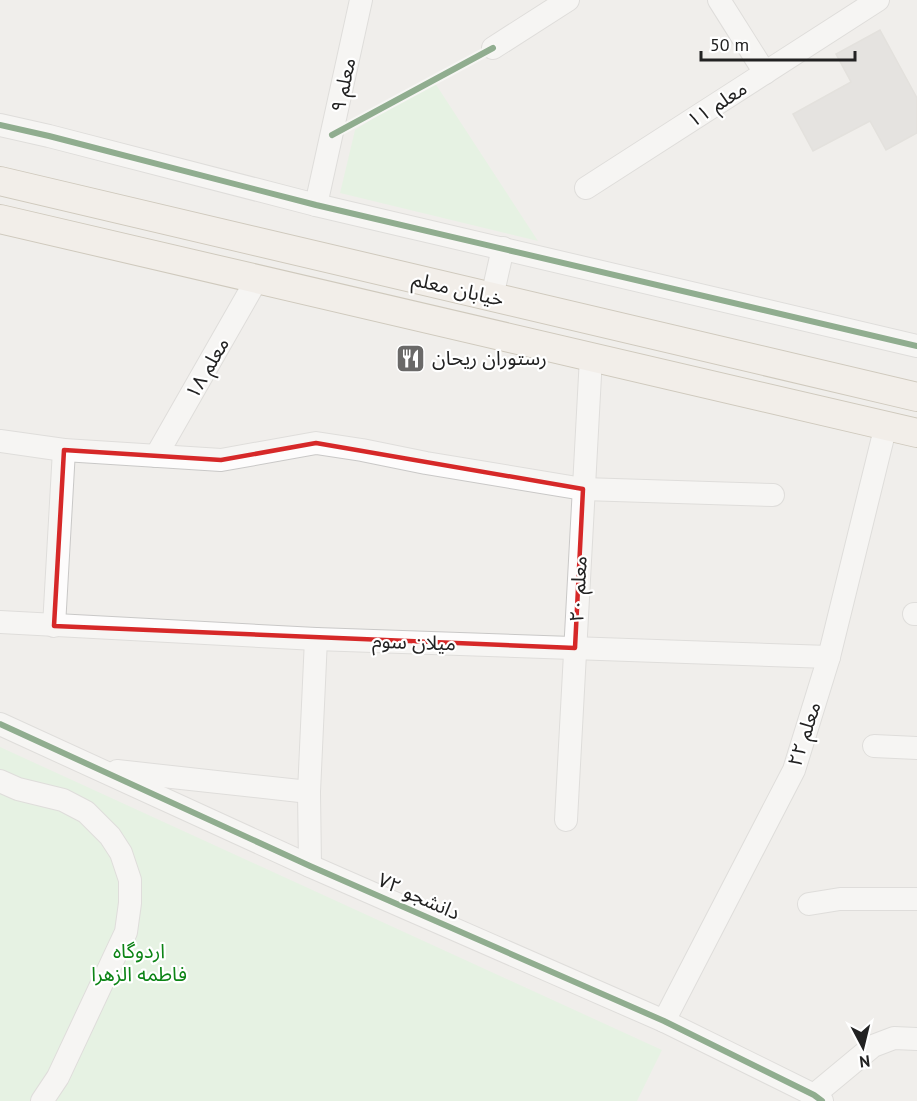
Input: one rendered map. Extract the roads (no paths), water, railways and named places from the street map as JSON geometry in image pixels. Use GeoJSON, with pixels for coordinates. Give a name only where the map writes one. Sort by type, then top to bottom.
{"type":"FeatureCollection","features":[{"type":"Feature","properties":{"kind":"main road","name":"خیابان معلم"},"geometry":{"type":"LineString","coordinates":[[0,181],[917,397]]}},
{"type":"Feature","properties":{"kind":"main road","name":"خیابان معلم"},"geometry":{"type":"LineString","coordinates":[[0,219],[917,433]]}},
{"type":"Feature","properties":{"kind":"main road"},"geometry":{"type":"LineString","coordinates":[[721,387],[729,352]]}},
{"type":"Feature","properties":{"kind":"street","name":"معلم ۹"},"geometry":{"type":"LineString","coordinates":[[316,205],[362,0]]}},
{"type":"Feature","properties":{"kind":"street"},"geometry":{"type":"LineString","coordinates":[[493,48],[568,0]]}},
{"type":"Feature","properties":{"kind":"street"},"geometry":{"type":"LineString","coordinates":[[719,0],[765,73]]}},
{"type":"Feature","properties":{"kind":"street","name":"معلم ۱۱"},"geometry":{"type":"LineString","coordinates":[[586,188],[878,0]]}},
{"type":"Feature","properties":{"kind":"street"},"geometry":{"type":"LineString","coordinates":[[0,126],[49,136],[316,205],[917,346]]}},
{"type":"Feature","properties":{"kind":"street"},"geometry":{"type":"LineString","coordinates":[[492,297],[503,248]]}},
{"type":"Feature","properties":{"kind":"street","name":"معلم ۱۸"},"geometry":{"type":"LineString","coordinates":[[156,456],[257,279]]}},
{"type":"Feature","properties":{"kind":"street","name":"معلم ۲۰"},"geometry":{"type":"LineString","coordinates":[[566,820],[591,357]]}},
{"type":"Feature","properties":{"kind":"street","name":"معلم ۲۲"},"geometry":{"type":"LineString","coordinates":[[664,1021],[794,770],[829,657],[886,426]]}},
{"type":"Feature","properties":{"kind":"street"},"geometry":{"type":"LineString","coordinates":[[0,441],[64,450],[221,460],[316,443],[583,489],[773,495]]}},
{"type":"Feature","properties":{"kind":"street"},"geometry":{"type":"LineString","coordinates":[[54,626],[64,450]]}},
{"type":"Feature","properties":{"kind":"street","name":"میلان سوم"},"geometry":{"type":"LineString","coordinates":[[0,622],[316,639],[829,657]]}},
{"type":"Feature","properties":{"kind":"street"},"geometry":{"type":"LineString","coordinates":[[310,866],[309,792],[316,639]]}},
{"type":"Feature","properties":{"kind":"street","name":"دانشجو ۷۲"},"geometry":{"type":"LineString","coordinates":[[0,724],[310,866],[664,1021],[818,1098]]}},
{"type":"Feature","properties":{"kind":"street"},"geometry":{"type":"LineString","coordinates":[[874,746],[917,748]]}},
{"type":"Feature","properties":{"kind":"street"},"geometry":{"type":"LineString","coordinates":[[97,769],[309,792]]}},
{"type":"Feature","properties":{"kind":"street"},"geometry":{"type":"LineString","coordinates":[[0,781],[18,789],[63,800],[86,812],[110,836],[121,853],[130,880],[126,932],[58,1077],[42,1101]]}},
{"type":"Feature","properties":{"kind":"street"},"geometry":{"type":"LineString","coordinates":[[809,904],[840,899],[917,899]]}},
{"type":"Feature","properties":{"kind":"street"},"geometry":{"type":"LineString","coordinates":[[818,1098],[873,1046],[894,1038],[917,1039]]}},
{"type":"Feature","properties":{"kind":"place","name":"رستوران ریحان"},"geometry":{"type":"Point","coordinates":[411,358]}},
{"type":"Feature","properties":{"kind":"park label","name":"اردوگاه فاطمه الزهرا"},"geometry":{"type":"Point","coordinates":[139,962]}}]}
